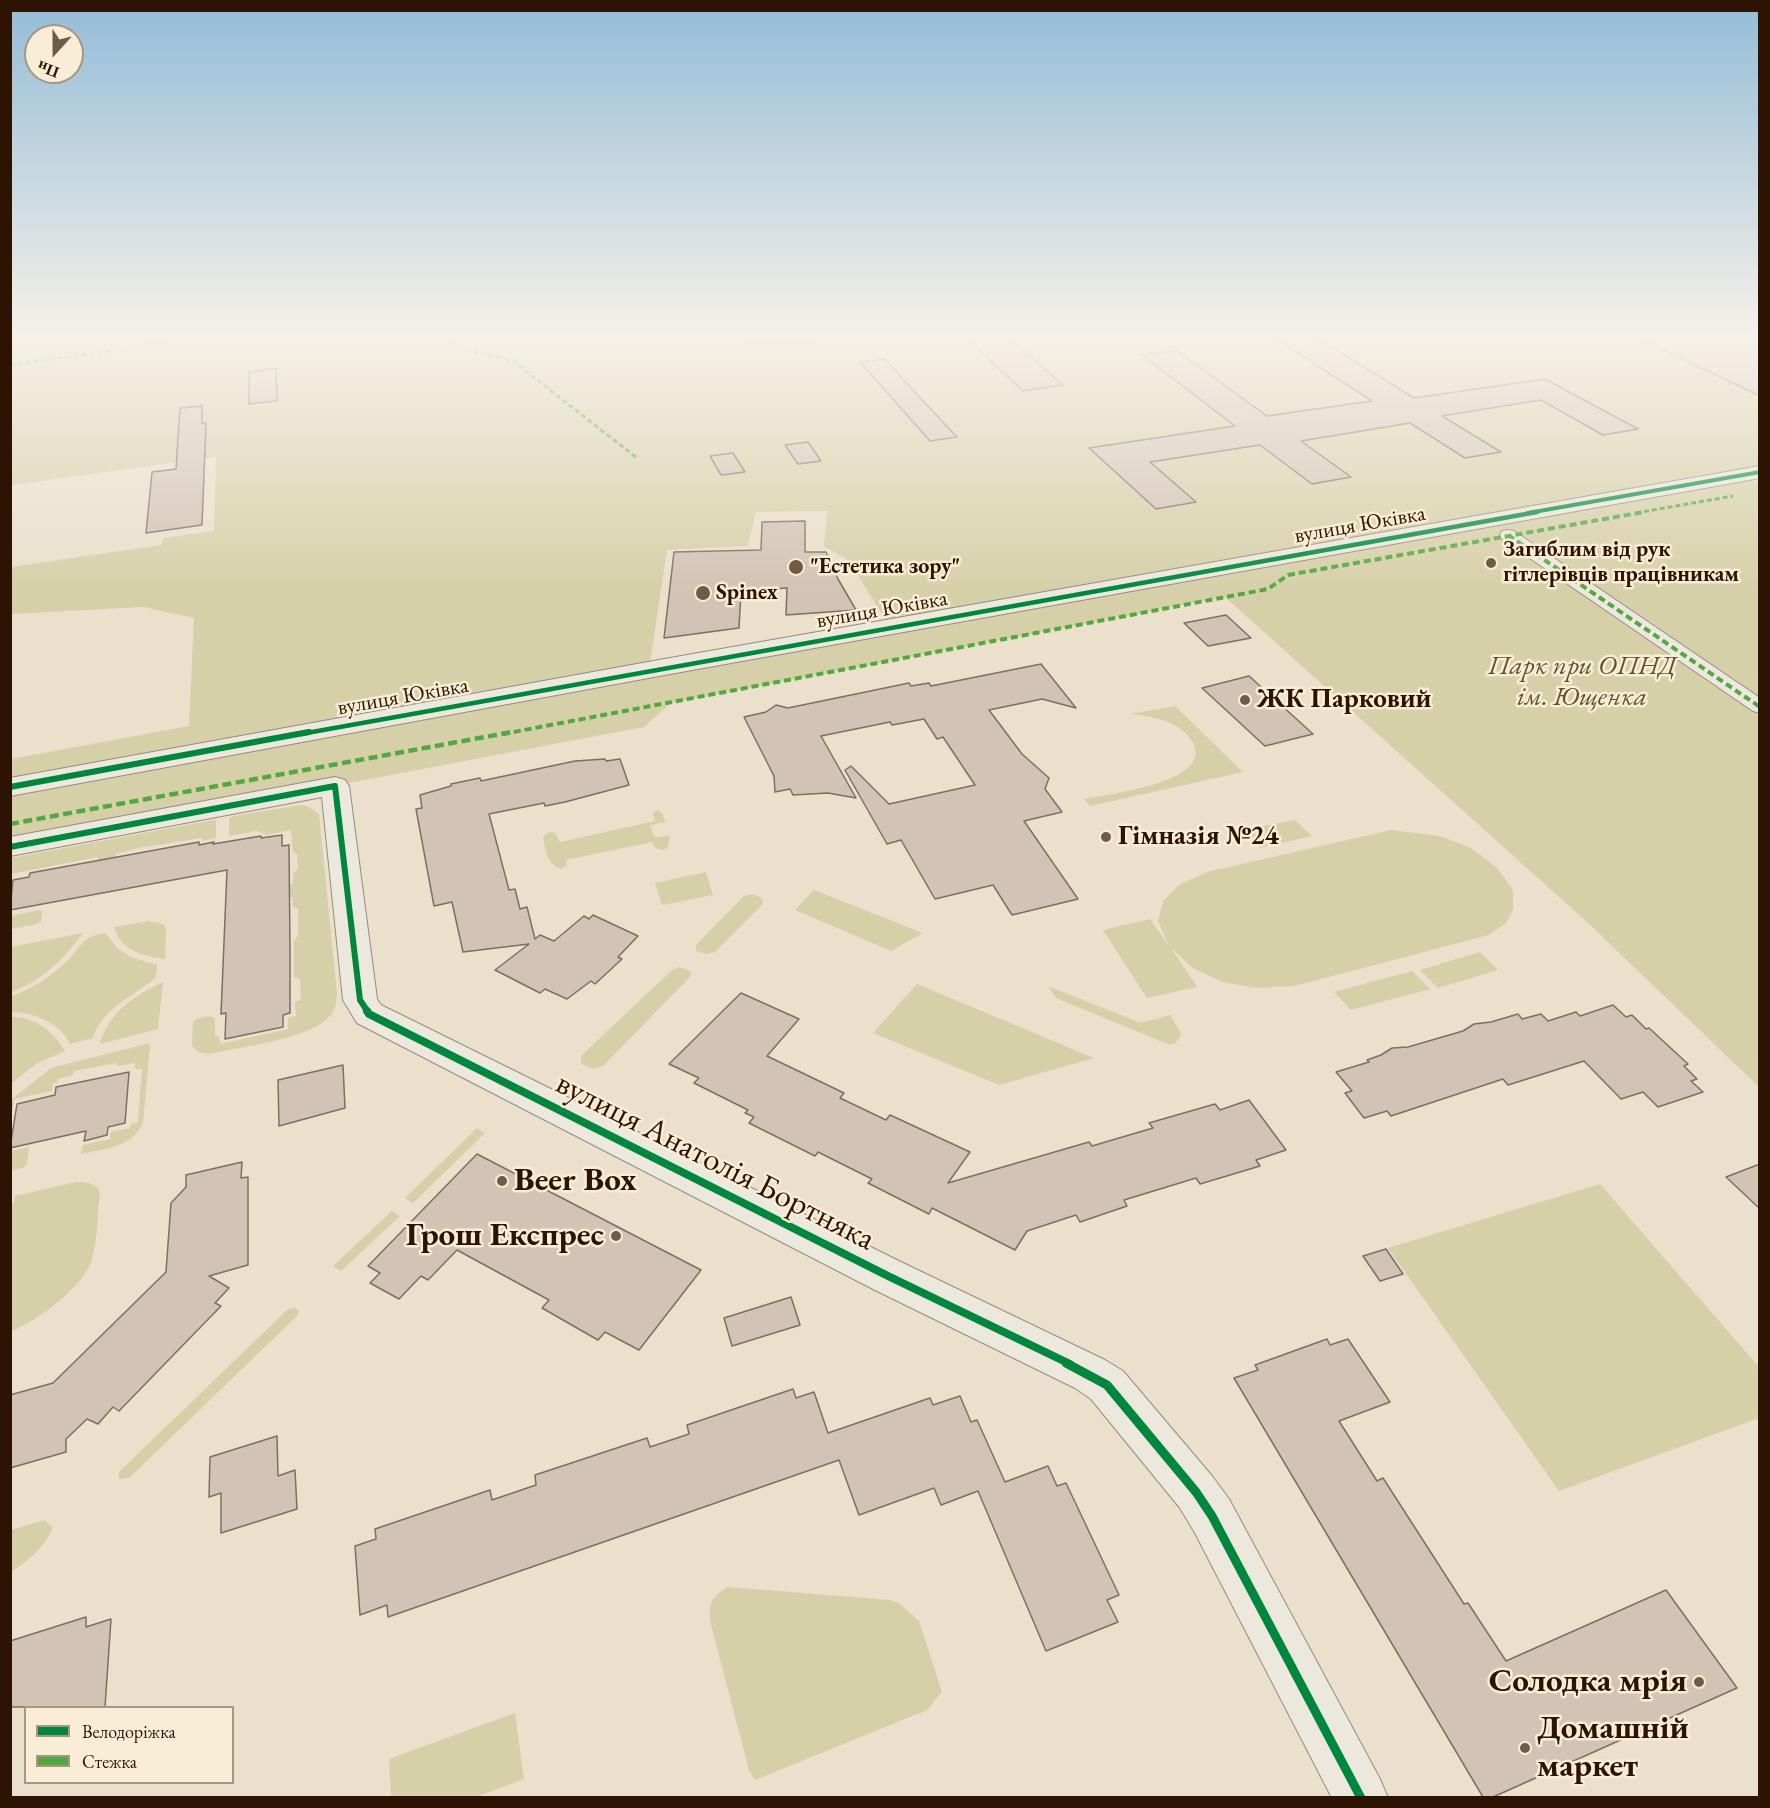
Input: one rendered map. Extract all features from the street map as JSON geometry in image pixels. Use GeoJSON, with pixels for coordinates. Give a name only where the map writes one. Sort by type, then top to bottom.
{"type":"FeatureCollection","features":[{"type":"Feature","properties":{"kind":"street","name":"вулиця Юківка"},"geometry":{"type":"LineString","coordinates":[[10,787],[705,660],[1760,472]]}},
{"type":"Feature","properties":{"kind":"street"},"geometry":{"type":"LineString","coordinates":[[1508,535],[1760,707]]}},
{"type":"Feature","properties":{"kind":"street","name":"вулиця Анатолія Бортняка"},"geometry":{"type":"LineString","coordinates":[[10,847],[335,786],[360,1000],[369,1014],[888,1276],[1090,1374],[1107,1385],[1196,1492],[1212,1516],[1361,1797]]}},
{"type":"Feature","properties":{"kind":"green space","name":"Парк при ОПНД ім. Ющенка"},"geometry":{"type":"Polygon","coordinates":[[[11,422],[1759,422],[1759,472],[1744,475],[1760,483],[1759,1087],[1588,923],[1225,597],[671,703],[644,727],[11,847],[11,759],[189,726],[194,618],[143,607],[11,614],[11,567],[161,545],[164,538],[214,531],[216,457],[11,485],[11,422]],[[827,511],[756,512],[748,546],[667,550],[649,670],[890,627],[849,561],[824,546],[827,511]]]}},
{"type":"Feature","properties":{"kind":"green space"},"geometry":{"type":"Polygon","coordinates":[[[1175,706],[1243,772],[1090,806],[1084,799],[1159,783],[1178,775],[1191,765],[1196,752],[1189,737],[1183,731],[1162,720],[1130,714],[1175,706]]]}},
{"type":"Feature","properties":{"kind":"green space"},"geometry":{"type":"Polygon","coordinates":[[[301,805],[319,814],[337,994],[334,1010],[324,1021],[295,1035],[209,1054],[198,1052],[192,1046],[193,1022],[201,1018],[215,1018],[215,1036],[219,1037],[220,1044],[288,1029],[288,1018],[296,1016],[295,1002],[301,999],[300,979],[294,977],[294,941],[298,936],[298,909],[293,907],[293,897],[287,898],[286,885],[293,884],[293,874],[298,869],[297,854],[293,852],[291,830],[266,835],[257,831],[229,836],[229,819],[232,816],[301,805]]]}},
{"type":"Feature","properties":{"kind":"green space"},"geometry":{"type":"Polygon","coordinates":[[[656,810],[661,812],[666,822],[650,825],[655,838],[670,835],[668,847],[664,850],[655,848],[652,842],[566,860],[567,865],[561,869],[552,863],[548,856],[543,837],[547,833],[556,834],[560,842],[655,821],[653,814],[656,810]]]}},
{"type":"Feature","properties":{"kind":"green space"},"geometry":{"type":"Polygon","coordinates":[[[1295,820],[1312,836],[1260,848],[1242,830],[1295,820]]]}},
{"type":"Feature","properties":{"kind":"green space"},"geometry":{"type":"Polygon","coordinates":[[[216,821],[216,838],[203,841],[202,838],[139,848],[116,854],[115,858],[98,861],[98,857],[11,874],[11,858],[216,821]]]}},
{"type":"Feature","properties":{"kind":"green space"},"geometry":{"type":"Polygon","coordinates":[[[1391,830],[1440,836],[1471,848],[1496,867],[1513,890],[1513,910],[1506,923],[1489,935],[1294,986],[1257,988],[1222,982],[1193,968],[1171,948],[1197,987],[1147,998],[1103,930],[1150,919],[1169,946],[1158,921],[1164,900],[1179,885],[1207,872],[1391,830]]]}},
{"type":"Feature","properties":{"kind":"green space"},"geometry":{"type":"Polygon","coordinates":[[[706,872],[713,895],[662,905],[655,883],[706,872]]]}},
{"type":"Feature","properties":{"kind":"green space"},"geometry":{"type":"Polygon","coordinates":[[[814,890],[923,933],[891,951],[795,910],[814,890]]]}},
{"type":"Feature","properties":{"kind":"green space"},"geometry":{"type":"Polygon","coordinates":[[[752,894],[762,898],[763,904],[715,952],[706,954],[696,951],[696,945],[744,896],[752,894]]]}},
{"type":"Feature","properties":{"kind":"green space"},"geometry":{"type":"Polygon","coordinates":[[[42,911],[41,921],[37,924],[11,929],[11,916],[42,911]]]}},
{"type":"Feature","properties":{"kind":"green space"},"geometry":{"type":"Polygon","coordinates":[[[149,921],[163,924],[166,929],[165,959],[141,954],[127,947],[117,935],[114,927],[149,921]]]}},
{"type":"Feature","properties":{"kind":"green space"},"geometry":{"type":"Polygon","coordinates":[[[83,933],[52,968],[22,988],[11,992],[11,947],[83,933]]]}},
{"type":"Feature","properties":{"kind":"green space"},"geometry":{"type":"Polygon","coordinates":[[[105,933],[118,949],[131,957],[157,965],[156,977],[112,1010],[104,1018],[93,1038],[70,1044],[60,1030],[45,1020],[28,1014],[11,1012],[11,996],[47,978],[66,962],[82,943],[91,937],[105,933]]]}},
{"type":"Feature","properties":{"kind":"green space"},"geometry":{"type":"Polygon","coordinates":[[[1480,952],[1498,970],[1438,988],[1420,970],[1480,952]]]}},
{"type":"Feature","properties":{"kind":"green space"},"geometry":{"type":"Polygon","coordinates":[[[679,967],[690,971],[691,976],[603,1066],[593,1069],[581,1064],[581,1056],[672,970],[679,967]]]}},
{"type":"Feature","properties":{"kind":"green space"},"geometry":{"type":"Polygon","coordinates":[[[1412,971],[1430,989],[1351,1010],[1334,992],[1412,971]]]}},
{"type":"Feature","properties":{"kind":"green space"},"geometry":{"type":"Polygon","coordinates":[[[163,982],[158,1029],[100,1044],[109,1023],[124,1006],[163,982]]]}},
{"type":"Feature","properties":{"kind":"green space"},"geometry":{"type":"Polygon","coordinates":[[[917,984],[1094,1058],[999,1085],[873,1033],[917,984]]]}},
{"type":"Feature","properties":{"kind":"green space"},"geometry":{"type":"Polygon","coordinates":[[[1048,986],[1141,1023],[1170,1015],[1181,1033],[1176,1042],[1170,1045],[1056,998],[1048,986]]]}},
{"type":"Feature","properties":{"kind":"green space"},"geometry":{"type":"Polygon","coordinates":[[[11,1017],[28,1019],[42,1026],[65,1051],[36,1064],[11,1084],[11,1017]]]}},
{"type":"Feature","properties":{"kind":"green space"},"geometry":{"type":"Polygon","coordinates":[[[150,1044],[143,1123],[138,1131],[125,1142],[81,1154],[83,1145],[110,1139],[110,1132],[130,1128],[131,1124],[138,1122],[142,1069],[135,1069],[135,1063],[117,1066],[117,1063],[74,1071],[73,1075],[58,1079],[57,1083],[53,1083],[52,1091],[14,1099],[11,1119],[11,1100],[51,1068],[150,1044]]]}},
{"type":"Feature","properties":{"kind":"green space"},"geometry":{"type":"Polygon","coordinates":[[[477,1128],[485,1133],[413,1203],[405,1198],[477,1128]]]}},
{"type":"Feature","properties":{"kind":"green space"},"geometry":{"type":"Polygon","coordinates":[[[29,1147],[27,1164],[23,1168],[11,1170],[11,1151],[29,1147]]]}},
{"type":"Feature","properties":{"kind":"green space"},"geometry":{"type":"Polygon","coordinates":[[[76,1182],[90,1183],[98,1188],[100,1194],[95,1243],[88,1269],[70,1291],[46,1312],[11,1331],[11,1204],[14,1203],[15,1196],[76,1182]]]}},
{"type":"Feature","properties":{"kind":"green space"},"geometry":{"type":"Polygon","coordinates":[[[1600,1184],[1759,1367],[1759,1418],[1559,1491],[1388,1248],[1600,1184]]]}},
{"type":"Feature","properties":{"kind":"green space"},"geometry":{"type":"Polygon","coordinates":[[[392,1211],[400,1216],[341,1271],[333,1266],[392,1211]]]}},
{"type":"Feature","properties":{"kind":"green space"},"geometry":{"type":"Polygon","coordinates":[[[295,1308],[299,1311],[297,1316],[129,1478],[119,1479],[119,1472],[288,1309],[295,1308]]]}},
{"type":"Feature","properties":{"kind":"green space"},"geometry":{"type":"Polygon","coordinates":[[[45,1520],[53,1528],[45,1542],[30,1558],[11,1572],[11,1530],[45,1520]]]}},
{"type":"Feature","properties":{"kind":"green space"},"geometry":{"type":"Polygon","coordinates":[[[727,1587],[890,1600],[900,1604],[919,1621],[942,1692],[927,1710],[755,1780],[749,1770],[710,1621],[712,1601],[727,1587]]]}},
{"type":"Feature","properties":{"kind":"green space"},"geometry":{"type":"Polygon","coordinates":[[[515,1713],[524,1779],[476,1797],[391,1797],[389,1759],[515,1713]]]}},
{"type":"Feature","properties":{"kind":"building"},"geometry":{"type":"Polygon","coordinates":[[[179,422],[206,423],[202,525],[146,533],[152,472],[176,469],[179,422]]]}},
{"type":"Feature","properties":{"kind":"building"},"geometry":{"type":"Polygon","coordinates":[[[913,422],[943,422],[957,437],[930,441],[913,422]]]}},
{"type":"Feature","properties":{"kind":"building"},"geometry":{"type":"Polygon","coordinates":[[[1230,422],[1452,422],[1501,452],[1465,458],[1410,423],[1301,441],[1351,477],[1312,484],[1260,445],[1150,462],[1196,502],[1156,509],[1089,448],[1235,426],[1230,422]]]}},
{"type":"Feature","properties":{"kind":"building"},"geometry":{"type":"Polygon","coordinates":[[[1581,422],[1626,422],[1638,429],[1603,435],[1581,422]]]}},
{"type":"Feature","properties":{"kind":"building"},"geometry":{"type":"Polygon","coordinates":[[[808,442],[821,461],[798,464],[785,445],[808,442]]]}},
{"type":"Feature","properties":{"kind":"building"},"geometry":{"type":"Polygon","coordinates":[[[733,453],[745,472],[721,475],[710,456],[733,453]]]}},
{"type":"Feature","properties":{"kind":"building"},"geometry":{"type":"Polygon","coordinates":[[[805,521],[805,552],[826,552],[856,610],[786,615],[787,588],[741,591],[739,628],[664,638],[674,552],[761,550],[762,522],[805,521]]]}},
{"type":"Feature","properties":{"kind":"building"},"geometry":{"type":"Polygon","coordinates":[[[1226,615],[1251,638],[1208,646],[1184,623],[1226,615]]]}},
{"type":"Feature","properties":{"kind":"building"},"geometry":{"type":"Polygon","coordinates":[[[1041,664],[1076,708],[1042,699],[989,710],[1022,754],[1049,778],[1045,789],[1062,812],[1024,821],[1078,899],[1012,915],[993,885],[935,899],[901,840],[887,844],[845,770],[851,766],[889,804],[975,785],[943,737],[937,739],[924,719],[892,725],[890,722],[821,736],[856,798],[828,793],[793,795],[790,789],[775,792],[774,776],[744,717],[766,712],[776,705],[788,708],[909,683],[911,686],[929,683],[931,686],[1041,664]]]}},
{"type":"Feature","properties":{"kind":"building","name":"ЖК Парковий"},"geometry":{"type":"Polygon","coordinates":[[[1249,676],[1313,734],[1265,746],[1202,688],[1249,676]]]}},
{"type":"Feature","properties":{"kind":"building"},"geometry":{"type":"Polygon","coordinates":[[[605,759],[606,761],[620,759],[629,785],[565,802],[545,806],[544,803],[489,814],[509,890],[515,889],[520,909],[527,907],[535,939],[540,935],[554,941],[584,916],[589,919],[593,915],[638,936],[618,957],[622,959],[595,984],[591,981],[567,999],[545,989],[540,993],[495,970],[529,944],[463,952],[452,902],[434,906],[416,809],[422,808],[420,795],[451,786],[451,784],[480,778],[481,781],[575,761],[605,759]]]}},
{"type":"Feature","properties":{"kind":"building"},"geometry":{"type":"Polygon","coordinates":[[[282,835],[282,846],[289,845],[290,951],[290,1013],[283,1015],[283,1027],[225,1039],[226,1013],[221,1014],[227,870],[10,910],[13,880],[29,877],[30,873],[199,842],[199,845],[214,842],[213,844],[282,835]]]}},
{"type":"Feature","properties":{"kind":"building"},"geometry":{"type":"Polygon","coordinates":[[[741,993],[799,1019],[767,1056],[844,1093],[840,1098],[886,1120],[890,1115],[970,1152],[948,1183],[1089,1142],[1092,1146],[1153,1128],[1149,1123],[1215,1104],[1220,1110],[1249,1100],[1286,1150],[1256,1160],[1260,1166],[1200,1184],[1196,1178],[1124,1200],[1127,1206],[1080,1222],[1076,1215],[1027,1231],[1015,1250],[932,1208],[929,1214],[868,1183],[872,1179],[818,1152],[815,1156],[749,1123],[754,1117],[745,1113],[748,1110],[694,1083],[699,1078],[669,1064],[741,993]]]}},
{"type":"Feature","properties":{"kind":"building"},"geometry":{"type":"Polygon","coordinates":[[[1613,1005],[1626,1017],[1632,1015],[1646,1029],[1649,1028],[1688,1064],[1684,1066],[1697,1079],[1691,1081],[1703,1092],[1658,1107],[1643,1092],[1621,1099],[1584,1061],[1508,1085],[1503,1079],[1391,1116],[1387,1111],[1364,1118],[1345,1093],[1352,1091],[1336,1072],[1369,1062],[1367,1060],[1392,1048],[1408,1047],[1463,1031],[1474,1024],[1491,1022],[1518,1014],[1522,1019],[1541,1014],[1548,1021],[1576,1012],[1580,1016],[1613,1005]]]}},
{"type":"Feature","properties":{"kind":"building"},"geometry":{"type":"Polygon","coordinates":[[[343,1065],[345,1108],[279,1126],[278,1080],[343,1065]]]}},
{"type":"Feature","properties":{"kind":"building"},"geometry":{"type":"Polygon","coordinates":[[[129,1072],[125,1123],[108,1127],[107,1135],[84,1141],[86,1131],[10,1148],[17,1104],[55,1095],[56,1087],[129,1072]]]}},
{"type":"Feature","properties":{"kind":"building"},"geometry":{"type":"Polygon","coordinates":[[[477,1154],[701,1270],[639,1350],[605,1332],[598,1340],[542,1308],[549,1300],[457,1250],[428,1280],[421,1276],[399,1299],[370,1283],[380,1273],[368,1266],[477,1154]]]}},
{"type":"Feature","properties":{"kind":"building"},"geometry":{"type":"Polygon","coordinates":[[[242,1162],[241,1178],[248,1177],[248,1265],[209,1276],[229,1288],[215,1303],[221,1306],[119,1411],[113,1407],[98,1424],[87,1419],[66,1439],[66,1452],[10,1468],[10,1395],[53,1383],[166,1272],[171,1203],[186,1187],[186,1175],[242,1162]]]}},
{"type":"Feature","properties":{"kind":"building"},"geometry":{"type":"Polygon","coordinates":[[[1760,1164],[1760,1209],[1726,1177],[1760,1164]]]}},
{"type":"Feature","properties":{"kind":"building"},"geometry":{"type":"Polygon","coordinates":[[[1386,1249],[1403,1274],[1380,1281],[1363,1256],[1386,1249]]]}},
{"type":"Feature","properties":{"kind":"building"},"geometry":{"type":"Polygon","coordinates":[[[791,1297],[800,1325],[732,1346],[724,1318],[791,1297]]]}},
{"type":"Feature","properties":{"kind":"building"},"geometry":{"type":"Polygon","coordinates":[[[1327,1339],[1330,1345],[1348,1339],[1390,1402],[1339,1421],[1377,1481],[1383,1478],[1464,1604],[1468,1603],[1506,1661],[1666,1590],[1737,1688],[1493,1797],[1483,1797],[1234,1378],[1258,1370],[1255,1365],[1327,1339]]]}},
{"type":"Feature","properties":{"kind":"building"},"geometry":{"type":"Polygon","coordinates":[[[793,1389],[796,1398],[814,1392],[828,1433],[930,1398],[933,1405],[960,1396],[971,1422],[977,1420],[1005,1482],[1048,1466],[1057,1486],[1066,1483],[1119,1595],[1107,1600],[1118,1622],[1046,1651],[978,1491],[941,1505],[934,1488],[859,1515],[839,1460],[388,1617],[387,1605],[360,1615],[355,1546],[376,1539],[375,1529],[490,1490],[492,1500],[536,1485],[535,1475],[647,1438],[650,1447],[689,1434],[687,1425],[793,1389]]]}},
{"type":"Feature","properties":{"kind":"building"},"geometry":{"type":"Polygon","coordinates":[[[277,1436],[278,1476],[295,1470],[297,1509],[221,1533],[221,1493],[209,1497],[210,1457],[277,1436]]]}},
{"type":"Feature","properties":{"kind":"building"},"geometry":{"type":"Polygon","coordinates":[[[86,1617],[86,1627],[111,1619],[105,1706],[10,1707],[10,1641],[86,1617]]]}},
{"type":"Feature","properties":{"kind":"marked path"},"geometry":{"type":"LineString","coordinates":[[591,422],[637,458]]}},
{"type":"Feature","properties":{"kind":"marked path"},"geometry":{"type":"LineString","coordinates":[[10,824],[671,703],[1268,589],[1288,575],[1733,496]]}},
{"type":"Feature","properties":{"kind":"marked path"},"geometry":{"type":"LineString","coordinates":[[1508,535],[1760,707]]}},
{"type":"Feature","properties":{"kind":"cycle path"},"geometry":{"type":"LineString","coordinates":[[10,787],[670,666],[1760,472]]}},
{"type":"Feature","properties":{"kind":"cycle path"},"geometry":{"type":"LineString","coordinates":[[10,847],[335,786],[360,1000],[369,1014],[888,1276],[1090,1374],[1107,1385],[1196,1492],[1212,1516],[1361,1798]]}},
{"type":"Feature","properties":{"kind":"place","name":"Загиблим від рук гітлерівців працівникам"},"geometry":{"type":"Point","coordinates":[1491,563]}},
{"type":"Feature","properties":{"kind":"place","name":"\"Естетика зору\""},"geometry":{"type":"Point","coordinates":[796,567]}},
{"type":"Feature","properties":{"kind":"place","name":"Spinex"},"geometry":{"type":"Point","coordinates":[703,593]}},
{"type":"Feature","properties":{"kind":"place","name":"ЖК Парковий"},"geometry":{"type":"Point","coordinates":[1245,700]}},
{"type":"Feature","properties":{"kind":"place","name":"Гімназія №24"},"geometry":{"type":"Point","coordinates":[1106,837]}},
{"type":"Feature","properties":{"kind":"place","name":"Beer Box"},"geometry":{"type":"Point","coordinates":[502,1181]}},
{"type":"Feature","properties":{"kind":"place","name":"Грош Експрес"},"geometry":{"type":"Point","coordinates":[616,1236]}},
{"type":"Feature","properties":{"kind":"place","name":"Солодка мрія"},"geometry":{"type":"Point","coordinates":[1699,1682]}},
{"type":"Feature","properties":{"kind":"place","name":"Домашній маркет"},"geometry":{"type":"Point","coordinates":[1525,1748]}}]}
